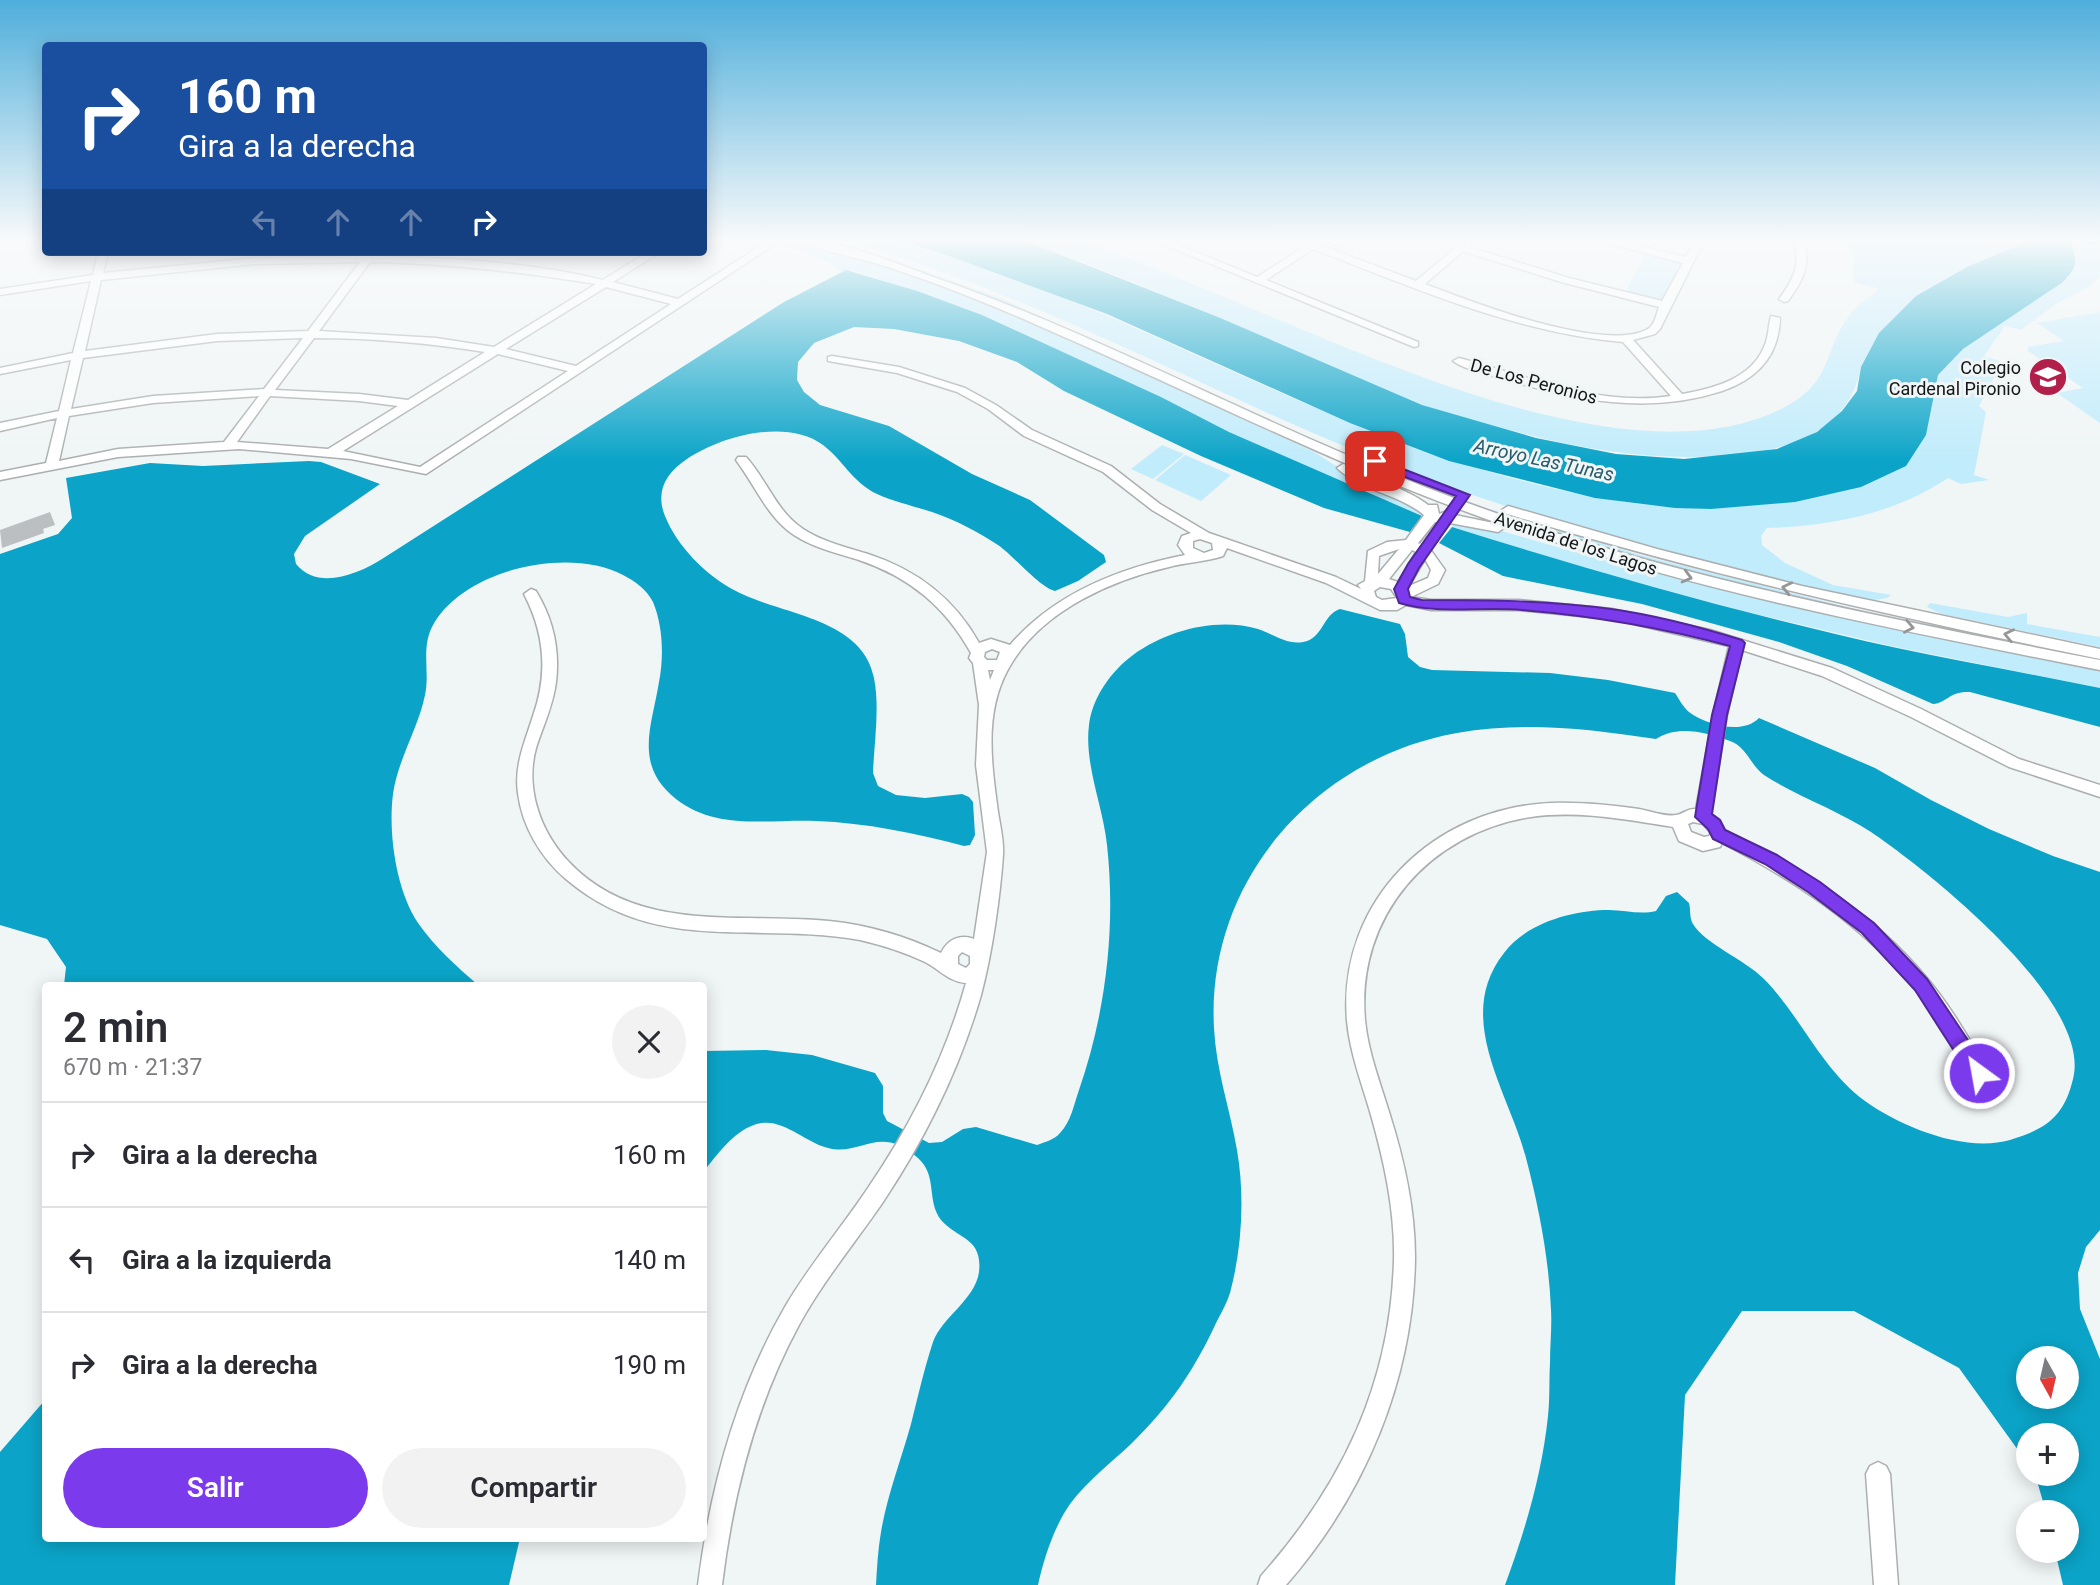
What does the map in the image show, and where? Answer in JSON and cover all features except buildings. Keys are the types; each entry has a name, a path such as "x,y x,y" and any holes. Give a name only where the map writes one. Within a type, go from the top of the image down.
{"street":[{"path":"52,464 89,313"},
{"path":"234,445 331,313"},
{"path":"332,452 556,313"},
{"path":"0,476 118,453 234,445 332,452 422,471 665,313"},
{"name":"Avenida de los Lagos","path":"1018,313 1052,326 1309,445 1648,566 1824,610 2100,665"},
{"name":"Avenida de los Lagos","path":"1042,313 1443,493"},
{"path":"1337,313 1414,344"},
{"path":"1505,313 1593,338 1626,339 1653,331 1662,313"},
{"name":"De Los Peronios","path":"1459,361 1587,396 1635,402 1680,399 1719,389 1751,373 1768,352 1776,329 1775,318"},
{"path":"0,374 79,358 191,345 314,336 493,352 574,373"},
{"path":"1626,339 1680,399"},
{"path":"832,359 899,370 961,390 992,407 1028,433 1107,469 1188,542 1214,556 1262,556"},
{"path":"0,427 65,412 176,397 273,391 342,394 410,404"},
{"path":"1309,445 1368,482 1415,501 1436,519 1487,525 1588,555 1648,566"},
{"path":"743,460 753,472 768,503 789,525 824,545 872,560 916,581 941,599 969,636 993,654"},
{"path":"1436,519 1443,493"},
{"name":"Avenida de los Lagos","path":"1460,499 1710,570 2100,654"},
{"path":"1374,589 1419,545 1436,519 1460,499"},
{"path":"1211,537 1221,550 1214,556"},
{"path":"993,654 1022,639 1056,611 1089,589 1136,570 1174,560 1188,542 1211,537 1331,580 1374,589 1391,583 1403,594 1422,604 1519,605 1612,614 1671,625 1737,643 1826,672 1882,696 2014,763 2100,791"},
{"path":"1403,594 1433,581 1438,570 1436,562 1419,545 1381,548 1371,558 1374,589 1386,606 1397,605 1419,545"},
{"path":"531,594 547,625 551,657 547,694 526,758 527,796 538,832 548,849 580,884 620,906 682,923 841,929 874,936 924,953 952,969 971,973 980,960"},
{"path":"1703,817 1713,749 1737,643"},
{"path":"710,1585 727,1487 738,1444 759,1388 792,1316 888,1176 919,1123 948,1065 972,997 980,960 995,852 983,744 993,654"},
{"path":"986,705 993,654"},
{"path":"1270,1585 1293,1561 1340,1493 1361,1451 1393,1356 1404,1273 1395,1171 1362,1056 1355,1017 1355,989 1359,960 1372,919 1389,891 1414,864 1440,842 1510,815 1534,811 1597,811 1679,822 1691,815 1703,817 1714,825 1719,834 1771,860 1814,887 1868,928 1921,985 1990,1091"},
{"path":"1679,822 1685,836 1697,843 1709,844 1718,839 1719,834"},
{"path":"972,997 952,969 948,956 976,937 985,925"},
{"path":"924,953 971,946 980,960"},
{"path":"1878,1474 1886,1585"}],"shaded area":[{"path":"976,313 1011,313 1028,320 1314,452 1355,478 1413,502 1425,513 1422,516 1229,432 1161,397"},
{"path":"1025,313 1034,313 1346,455 1433,491 1327,450"},
{"path":"1046,313 1100,313 1353,423 1492,473 1564,491 1637,503 1711,509 1926,435 1938,375 1963,349 2017,313 2044,313 2021,330 2005,326 1984,356 2002,362 1979,406 1986,412 1974,475 1989,480 1961,484 1948,478 1906,501 1884,509 1838,521 1767,528 1761,536 1762,545 1785,563 1833,585 1891,595 1874,600 1670,554 1535,516 1469,494 1339,444"},
{"path":"1207,313 1262,313 1411,373 1540,414 1606,427 1670,432 1730,426 1783,408 1800,398 1820,376 1842,326 1851,313 1933,313 1861,367 1846,404 1821,429 1788,445 1769,450 1683,457 1650,456 1553,441 1430,408"},
{"path":"2100,313 2100,423 2057,393 2083,388 2028,351 2028,347 2064,341 2037,323"},
{"path":"1162,445 1184,454 1153,479 1131,469"},
{"path":"1185,455 1231,475 1201,501 1155,480"},
{"path":"1473,504 1640,555 1887,617 1777,595 1639,558"},
{"path":"1455,522 1477,524 1596,558 1853,620 2100,669 2100,688 1896,647 1747,612 1601,573 1452,527"},
{"path":"1930,603 2008,617 2027,613 2027,624 2100,637 2100,647 1942,614 1927,607"}],"water":[{"path":"767,313 976,313 1161,397 1229,432 1422,516 1410,532 1324,508 1201,456 1064,391 1017,362 959,341 894,329 854,327 814,343 798,362 797,380 804,392 820,405 889,426 972,474 1030,500 1104,555 1106,562 1078,581 1055,591 1049,589 990,540 950,519 877,494 854,477 823,445 808,437 791,433 754,433 735,437 687,459 673,470 664,483 662,507 670,527 684,548 722,583 751,598 836,629 853,642 866,657 876,689 873,773 878,786 896,795 925,798 962,794 969,797 973,802 975,835 970,845 964,846 872,826 816,821 761,822 726,819 708,816 676,799 654,773 650,759 650,729 662,652 661,631 653,602 644,590 623,575 601,567 547,563 518,568 491,577 467,590 447,607 432,627 426,652 425,695 393,794 395,861 410,910 431,940 475,982 64,982 66,967 47,939 0,925 0,554 58,534 72,518 66,478 150,463 203,466 321,462 380,484 305,536 294,554 296,564 315,577 327,578 362,570"},
{"name":"Arroyo Las Tunas","path":"1104,313 1208,313 1422,405 1536,438 1616,454 1684,459 1777,449 1817,432 1842,411 1857,391 1861,367 1879,333 1899,313 2017,313 1963,349 1938,375 1926,435 1906,466 1861,487 1795,502 1711,509 1675,508 1595,498 1449,461 1350,423"},
{"path":"1452,527 1618,577 1785,622 1897,648 2100,688 2100,727 1970,692 1957,693 1933,704 1847,666 1779,642 1642,604 1503,576 1439,543"},
{"path":"1340,609 1400,624 1405,634 1408,657 1420,667 1432,670 1550,673 1608,680 1675,693 1689,712 1714,724 1744,726 1759,718 1875,768 1989,829 2100,872 2100,1230 2086,1247 2078,1273 2080,1309 2100,1359 2100,1585 2063,1585 2058,1563 2079,1563 2079,1500 2043,1500 2038,1486 2079,1486 2079,1423 2016,1423 2016,1447 1959,1368 1854,1311 1742,1311 1685,1395 1675,1585 1505,1585 1526,1523 1542,1459 1549,1409 1551,1323 1548,1272 1535,1196 1526,1158 1498,1081 1484,1029 1484,1003 1490,978 1513,943 1537,926 1580,912 1656,911 1666,896 1677,892 1689,903 1692,921 1698,931 1763,978 1836,1074 1865,1101 1897,1120 1954,1140 1992,1143 2010,1140 2034,1131 2052,1120 2064,1103 2073,1079 2072,1048 2058,1014 2033,978 2002,942 1966,907 1897,851 1858,824 1764,775 1736,744 1692,731 1673,732 1656,739 1606,732 1507,727 1457,733 1405,747 1358,769 1316,799 1279,835 1250,877 1229,923 1216,974 1215,1044 1237,1150 1241,1185 1241,1222 1230,1293 1200,1355 1181,1386 1132,1443 1092,1479 1070,1504 1050,1543 1038,1585 876,1585 879,1545 890,1492 933,1342 943,1324 965,1300 976,1282 979,1272 977,1252 973,1245 941,1220 924,1165 904,1148 892,1143 871,1143 840,1150 819,1145 783,1126 764,1123 739,1133 707,1167 707,1051 766,1050 812,1055 875,1073 883,1086 883,1113 887,1121 929,1143 942,1142 963,1129 976,1127 1037,1145 1055,1137 1064,1129 1070,1118 1088,1060 1106,969 1110,907 1107,845 1091,770 1088,740 1091,715 1098,695 1117,669 1133,655 1161,639 1193,628 1226,624 1242,626 1297,643 1310,640 1330,616"},
{"path":"42,1403 42,1542 519,1542 509,1585 0,1585 0,1452"}],"place":[{"name":"Colegio Cardenal Pironio","path":"2048,377"}],"route":[{"path":"1375,461 1464,495 1426,545 1413,567 1401,589 1404,600 1422,604 1567,608 1671,625 1737,643 1713,749 1703,817 1710,820 1719,834 1771,860 1814,887 1868,928 1898,957 1921,985 1979,1073"}]}
